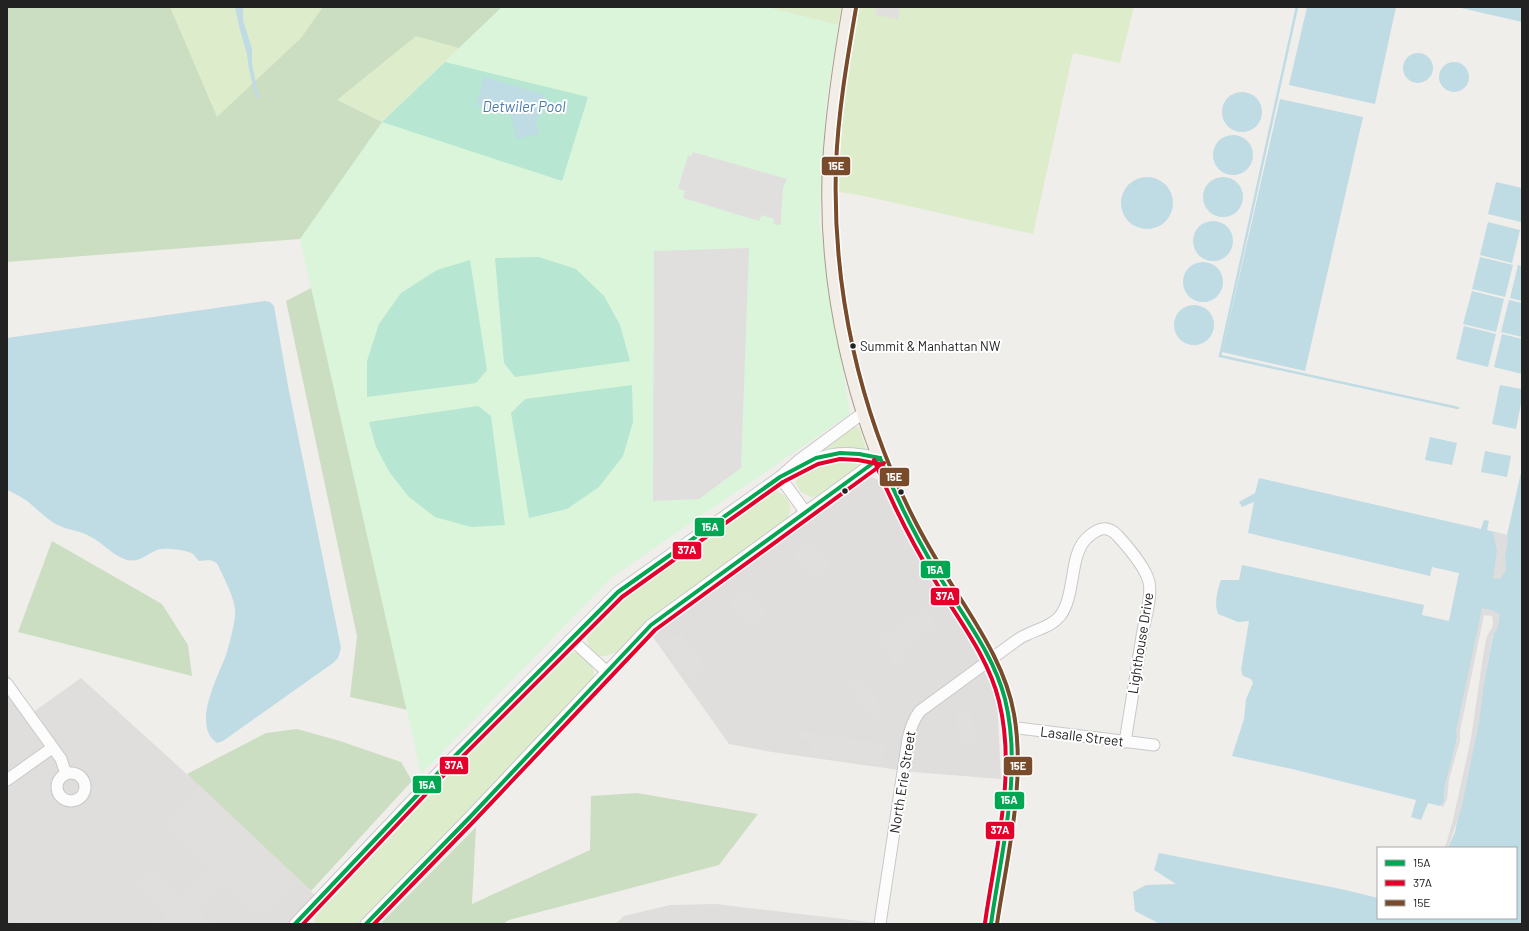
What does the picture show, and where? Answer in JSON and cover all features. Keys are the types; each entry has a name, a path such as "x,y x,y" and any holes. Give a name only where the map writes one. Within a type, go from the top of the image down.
{"main road":[{"path":"850,7 834,120 830,165 830,227 832,256 843,331 864,413 892,488 938,575 990,660 1004,698 1010,727 1013,763 991,924"}],"street":[{"path":"295,924 435,777 618,592 780,477 798,461 864,413"},
{"path":"780,477 816,458 840,453 859,454 880,458"},
{"path":"366,924 472,815 606,671 654,622 880,458"},
{"path":"780,477 806,513"},
{"name":"North Erie Street","path":"880,924 908,739 912,724 920,711 1025,635 1046,626 1060,616 1069,594 1078,556 1085,540 1099,529 1108,528 1114,532"},
{"name":"Lighthouse Drive","path":"1114,532 1130,549 1147,577 1150,589 1125,742"},
{"path":"571,639 606,671"},
{"path":"7,684 63,763 66,774"},
{"name":"Lasalle Street","path":"1010,727 1154,745"},
{"path":"7,780 52,748"}],"shaded area":[{"path":"877,7 900,7 898,19 875,15"},
{"path":"693,152 787,179 783,188 781,225 773,224 774,219 762,215 759,221 683,198 685,191 678,188 688,156 691,156"},
{"path":"749,248 741,468 699,499 653,501 654,251"},
{"path":"867,475 878,480 907,535 974,650 997,699 1001,779 913,772 772,752 729,744 650,633 853,483"},
{"path":"812,539 832,567 813,581 793,553"},
{"path":"747,587 767,614 748,628 728,600"},
{"path":"923,607 937,625 903,650 909,659 897,668 877,640"},
{"path":"681,632 707,668 689,681 663,645"},
{"path":"7,673 32,713 81,678 200,786 323,903 303,924 7,924"},
{"path":"860,676 885,711 873,720 847,685"},
{"path":"970,709 976,743 961,745 956,713"},
{"path":"801,731 885,744 882,765 811,754 813,742 799,739"},
{"path":"200,786 300,881 263,919 226,883 199,911 212,924 157,924 167,914 135,884 152,867 182,895 208,868 163,825"},
{"path":"716,904 886,924 615,924 624,916 670,905"},
{"path":"31,914 41,924 21,924"}],"green space":[{"path":"7,7 170,7 217,117 301,38 323,7 502,7 459,48 416,36 337,100 382,122 459,146 486,206 300,239 7,262"},
{"path":"157,7 502,7 382,122 214,141"},
{"path":"502,7 766,7 838,25 826,105 819,222 850,414 612,577 421,774 300,239 382,122"},
{"path":"766,7 842,7 838,25"},
{"path":"859,7 1134,7 1120,63 1073,53 1033,234 855,194 838,192 843,107"},
{"path":"445,62 588,97 562,181 382,122"},
{"path":"539,257 576,269 604,296 620,325 630,361 515,377 504,363 495,258"},
{"path":"470,260 487,370 476,383 367,397 367,361 379,324 401,293 437,270"},
{"path":"338,274 448,719 350,697 357,636 286,301"},
{"path":"632,385 633,422 623,456 599,487 567,509 529,518 511,413 525,399"},
{"path":"478,406 491,416 505,525 471,527 435,517 409,497 390,473 376,447 369,422"},
{"path":"859,427 866,450 815,454 851,428"},
{"path":"828,458 867,459 867,461 818,496 811,497 801,492 796,484 799,471"},
{"path":"774,491 784,495 789,502 790,512 786,521 644,623 617,652 605,656 598,656 590,649 587,640 588,630 616,602 763,495"},
{"path":"52,541 162,604 188,645 192,676 18,632"},
{"path":"571,652 581,655 592,666 594,675 592,680 467,814 359,924 315,924 315,911 320,904 561,656"},
{"path":"297,729 340,741 401,762 412,781 311,891 187,774 266,733"},
{"path":"637,793 758,814 719,865 509,920 503,924 380,924 476,827 472,904 590,850 591,796"}],"water":[{"path":"235,7 243,7 243,20 252,49 252,64 259,98 256,98"},
{"path":"1307,7 1396,7 1375,104 1289,85"},
{"path":"1457,7 1522,7 1522,22"},
{"path":"1418,53 1429,57 1433,68 1429,79 1418,83 1407,79 1403,68 1407,57"},
{"path":"1454,62 1465,66 1469,77 1465,88 1454,92 1443,88 1439,77 1443,66"},
{"name":"Detwiler Pool","path":"484,77 545,95 536,122 539,134 517,139 511,115 476,105"},
{"path":"1238,92 1246,92 1253,95 1259,101 1262,112 1259,123 1253,129 1246,132 1238,132 1231,129 1225,123 1222,116 1222,108 1225,101 1231,95"},
{"path":"1280,99 1363,117 1305,371 1222,352"},
{"path":"1229,135 1237,135 1244,138 1250,144 1253,155 1250,166 1244,172 1237,175 1229,175 1222,172 1216,166 1213,159 1213,151 1216,144 1222,138"},
{"path":"1147,177 1157,179 1165,185 1171,193 1173,203 1171,213 1165,221 1157,227 1147,229 1137,227 1129,221 1123,213 1121,203 1123,193 1129,185 1137,179"},
{"path":"1219,177 1227,177 1234,180 1240,186 1243,197 1240,208 1234,214 1227,217 1219,217 1212,214 1206,208 1203,201 1203,193 1206,186 1212,180"},
{"path":"1496,182 1522,188 1521,222 1488,214"},
{"path":"1209,221 1217,221 1224,224 1230,230 1233,241 1230,252 1224,258 1217,261 1209,261 1202,258 1196,252 1193,245 1193,237 1196,230 1202,224"},
{"path":"1488,222 1520,230 1512,263 1480,255"},
{"path":"1480,257 1513,265 1505,297 1472,289"},
{"path":"1199,262 1207,262 1214,265 1220,271 1223,282 1220,293 1214,299 1207,302 1199,302 1192,299 1186,293 1183,286 1183,278 1186,271 1192,265"},
{"path":"1518,265 1522,266 1522,301 1510,298"},
{"path":"1472,291 1504,299 1496,332 1463,324"},
{"path":"1509,300 1522,303 1522,337 1501,332"},
{"path":"265,301 270,302 274,306 288,386 341,648 338,658 333,663 223,741 217,743 210,735 206,725 206,713 213,688 229,646 235,616 234,604 230,590 218,565 207,560 199,561 193,554 181,550 170,549 157,550 143,558 131,561 127,560 117,556 87,535 54,523 27,501 7,490 7,338"},
{"path":"1190,305 1198,305 1205,308 1211,314 1214,325 1211,336 1205,342 1198,345 1190,345 1183,342 1177,336 1174,329 1174,321 1177,314 1183,308"},
{"path":"1464,326 1496,334 1488,367 1456,359"},
{"path":"1502,334 1522,339 1522,374 1494,367"},
{"path":"1500,385 1522,389 1522,398 1516,429 1492,424"},
{"path":"1430,437 1457,443 1452,465 1425,460"},
{"path":"1485,451 1511,456 1507,477 1481,472"},
{"path":"1522,468 1522,924 1160,924 1135,911 1133,892 1146,885 1176,884 1154,870 1159,853 1341,889 1377,898 1377,919 1517,919 1517,847 1448,847 1455,832 1497,615 1484,610 1452,761 1445,785 1444,802 1440,806 1428,803 1421,820 1411,817 1416,800 1292,769 1232,756 1244,719 1246,699 1253,683 1251,679 1243,676 1241,670 1249,621 1238,622 1218,614 1216,601 1221,580 1239,580 1242,565 1424,605 1422,615 1449,621 1459,573 1432,567 1430,576 1248,533 1254,502 1242,507 1239,502 1255,493 1259,478 1481,529 1484,520 1489,521 1487,530 1507,535"}],"pier":[{"path":"1493,532 1507,535 1508,542 1505,557 1506,570 1501,578 1495,579 1493,578 1497,551"},
{"path":"1482,608 1492,610 1500,614 1499,621 1497,630 1493,634 1479,722 1462,806 1448,847 1445,847 1453,820 1471,738 1484,650 1487,636 1492,628 1492,616 1484,615 1460,731 1460,740 1449,780 1447,799 1443,807 1440,806 1444,802 1445,785 1457,739 1456,731"}],"waterway":[{"path":"1297,7 1220,356 1458,408"}],"transit line":[{"name":"15E","path":"856,8 841,106 836,165 836,211 839,257 845,303 853,349 865,394 879,438 896,481 927,543 994,655 1011,699 1017,740 1017,793 997,924"},
{"name":"15A","path":"295,924 440,771 618,592 780,477 816,458 840,453 859,454 880,458"},
{"name":"15A","path":"880,458 900,503 922,546 985,650 1000,682 1005,699 1010,726 1012,754 1011,783 1005,840 991,924"},
{"name":"15A","path":"366,924 472,815 651,625 880,458"},
{"name":"37A","path":"303,924 444,775 622,597 783,482 818,464 840,459 858,460 879,464"},
{"name":"37A","path":"874,460 894,506 917,550 980,653 994,684 999,701 1004,729 1006,756 1005,784 999,840 985,923"},
{"name":"37A","path":"374,924 655,630 884,463"}],"place":[{"name":"Summit & Manhattan NW","path":"853,346"}]}
